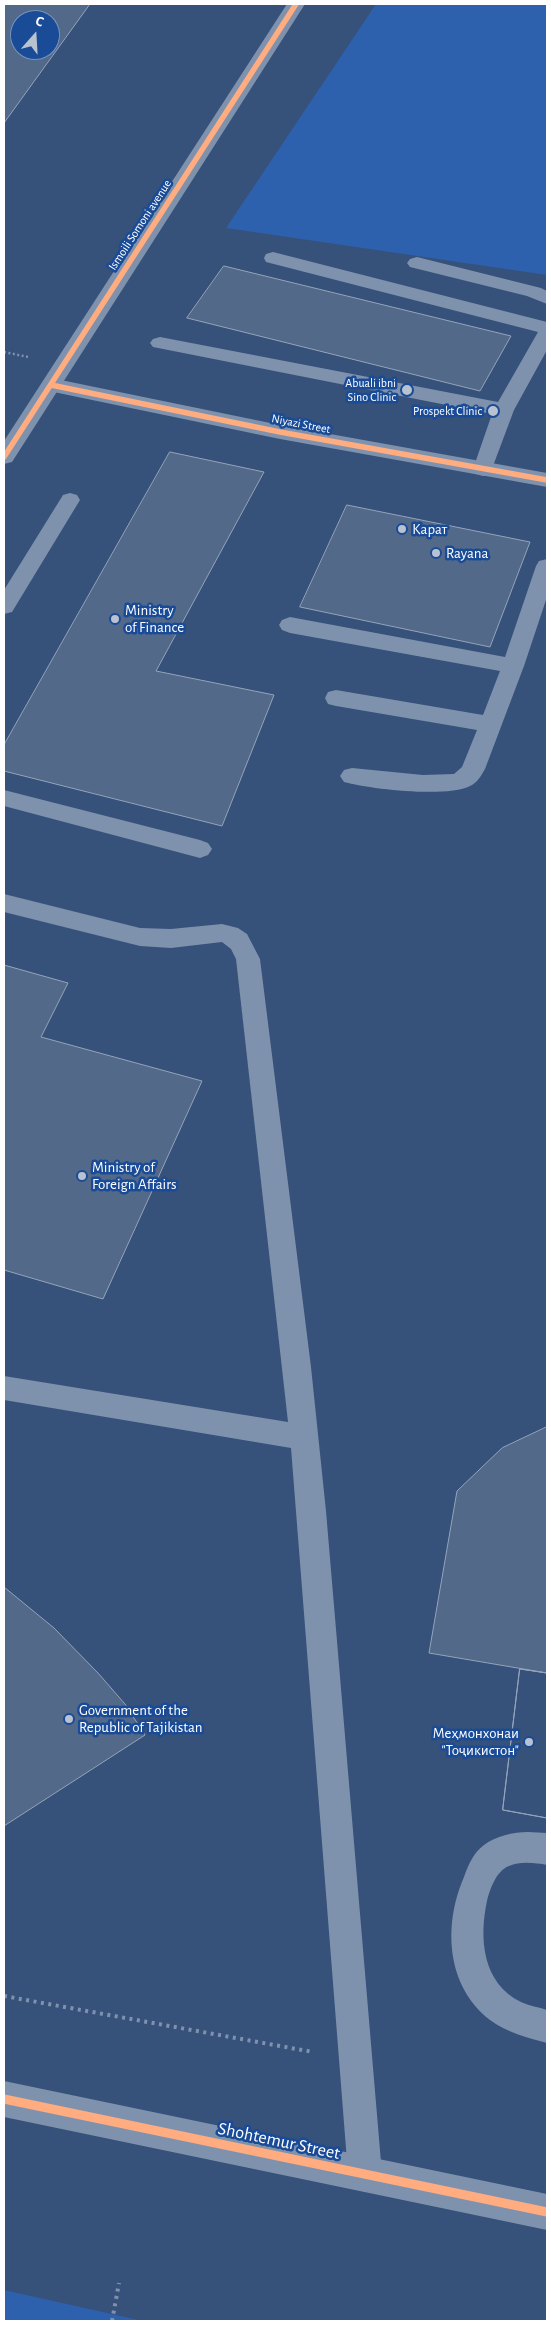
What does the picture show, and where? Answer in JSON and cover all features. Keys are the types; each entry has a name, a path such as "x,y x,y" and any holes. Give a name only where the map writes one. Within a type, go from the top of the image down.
{"street":[{"name":"Ismoili Somoni avenue","path":"4,457 296,4"},
{"name":"Niyazi Street","path":"51,385 289,433 547,480"},
{"name":"Shohtemur Street","path":"4,2100 547,2212"}],"lane":[{"path":"273,258 547,328"},
{"path":"417,263 534,292 547,298"},
{"path":"483,469 504,410 547,333"},
{"path":"160,342 504,410"},
{"path":"4,607 70,500"},
{"path":"352,776 442,783 457,782 467,778 473,769 514,666 547,566"},
{"path":"290,625 514,666"},
{"path":"336,698 490,724"},
{"path":"4,798 200,849"},
{"path":"4,903 140,937 159,939 214,933 227,934 236,938 243,947 248,959 303,1437 364,2174"},
{"path":"4,1388 303,1437"},
{"path":"547,1849 518,1848 495,1856 482,1871 473,1893 467,1949 474,1971 486,1993 502,2009 525,2020 547,2026"}],"path":[{"path":"4,1996 355,2060"},
{"path":"112,2321 120,2283"}],"shaded area":[{"path":"376,4 547,4 547,275 226,228"},
{"path":"4,2290 143,2321 4,2321"}],"building":[{"path":"4,4 90,4 60,46 60,10 10,10 10,60 50,60 4,123"},
{"path":"224,266 511,336 480,391 187,318"},
{"path":"170,452 264,472 156,671 274,695 222,826 4,771 4,745"},
{"path":"347,505 530,542 490,647 300,607"},
{"name":"Ministry of Foreign Affairs","path":"4,965 68,983 41,1037 202,1081 103,1299 4,1270"},
{"path":"547,1427 547,1673 429,1653 457,1491 502,1448"},
{"name":"Government of the Republic of Tajikistan","path":"4,1587 54,1628 98,1673 125,1704 145,1735 4,1826"},
{"name":"Меҳмонхонаи \"Тоҷикистон\"","path":"520,1669 547,1673 547,1818 503,1810"},
{"name":"Меҳмонхонаи \"Тоҷикистон\"","path":"520,1669 547,1673 547,1818 503,1810"}],"cycle path":[{"path":"4,457 296,4"},
{"path":"51,385 280,432 547,480"},
{"path":"4,2099 547,2212"}],"place":[{"name":"Abuali ibni Sino Clinic","path":"407,390"},
{"name":"Prospekt Clinic","path":"493,411"},
{"name":"Карат","path":"402,529"},
{"name":"Rayana","path":"436,553"},
{"name":"Ministry of Finance","path":"115,619"},
{"name":"Ministry of Foreign Affairs","path":"82,1176"},
{"name":"Government of the Republic of Tajikistan","path":"69,1719"},
{"name":"Меҳмонхонаи \"Тоҷикистон\"","path":"529,1742"}]}
